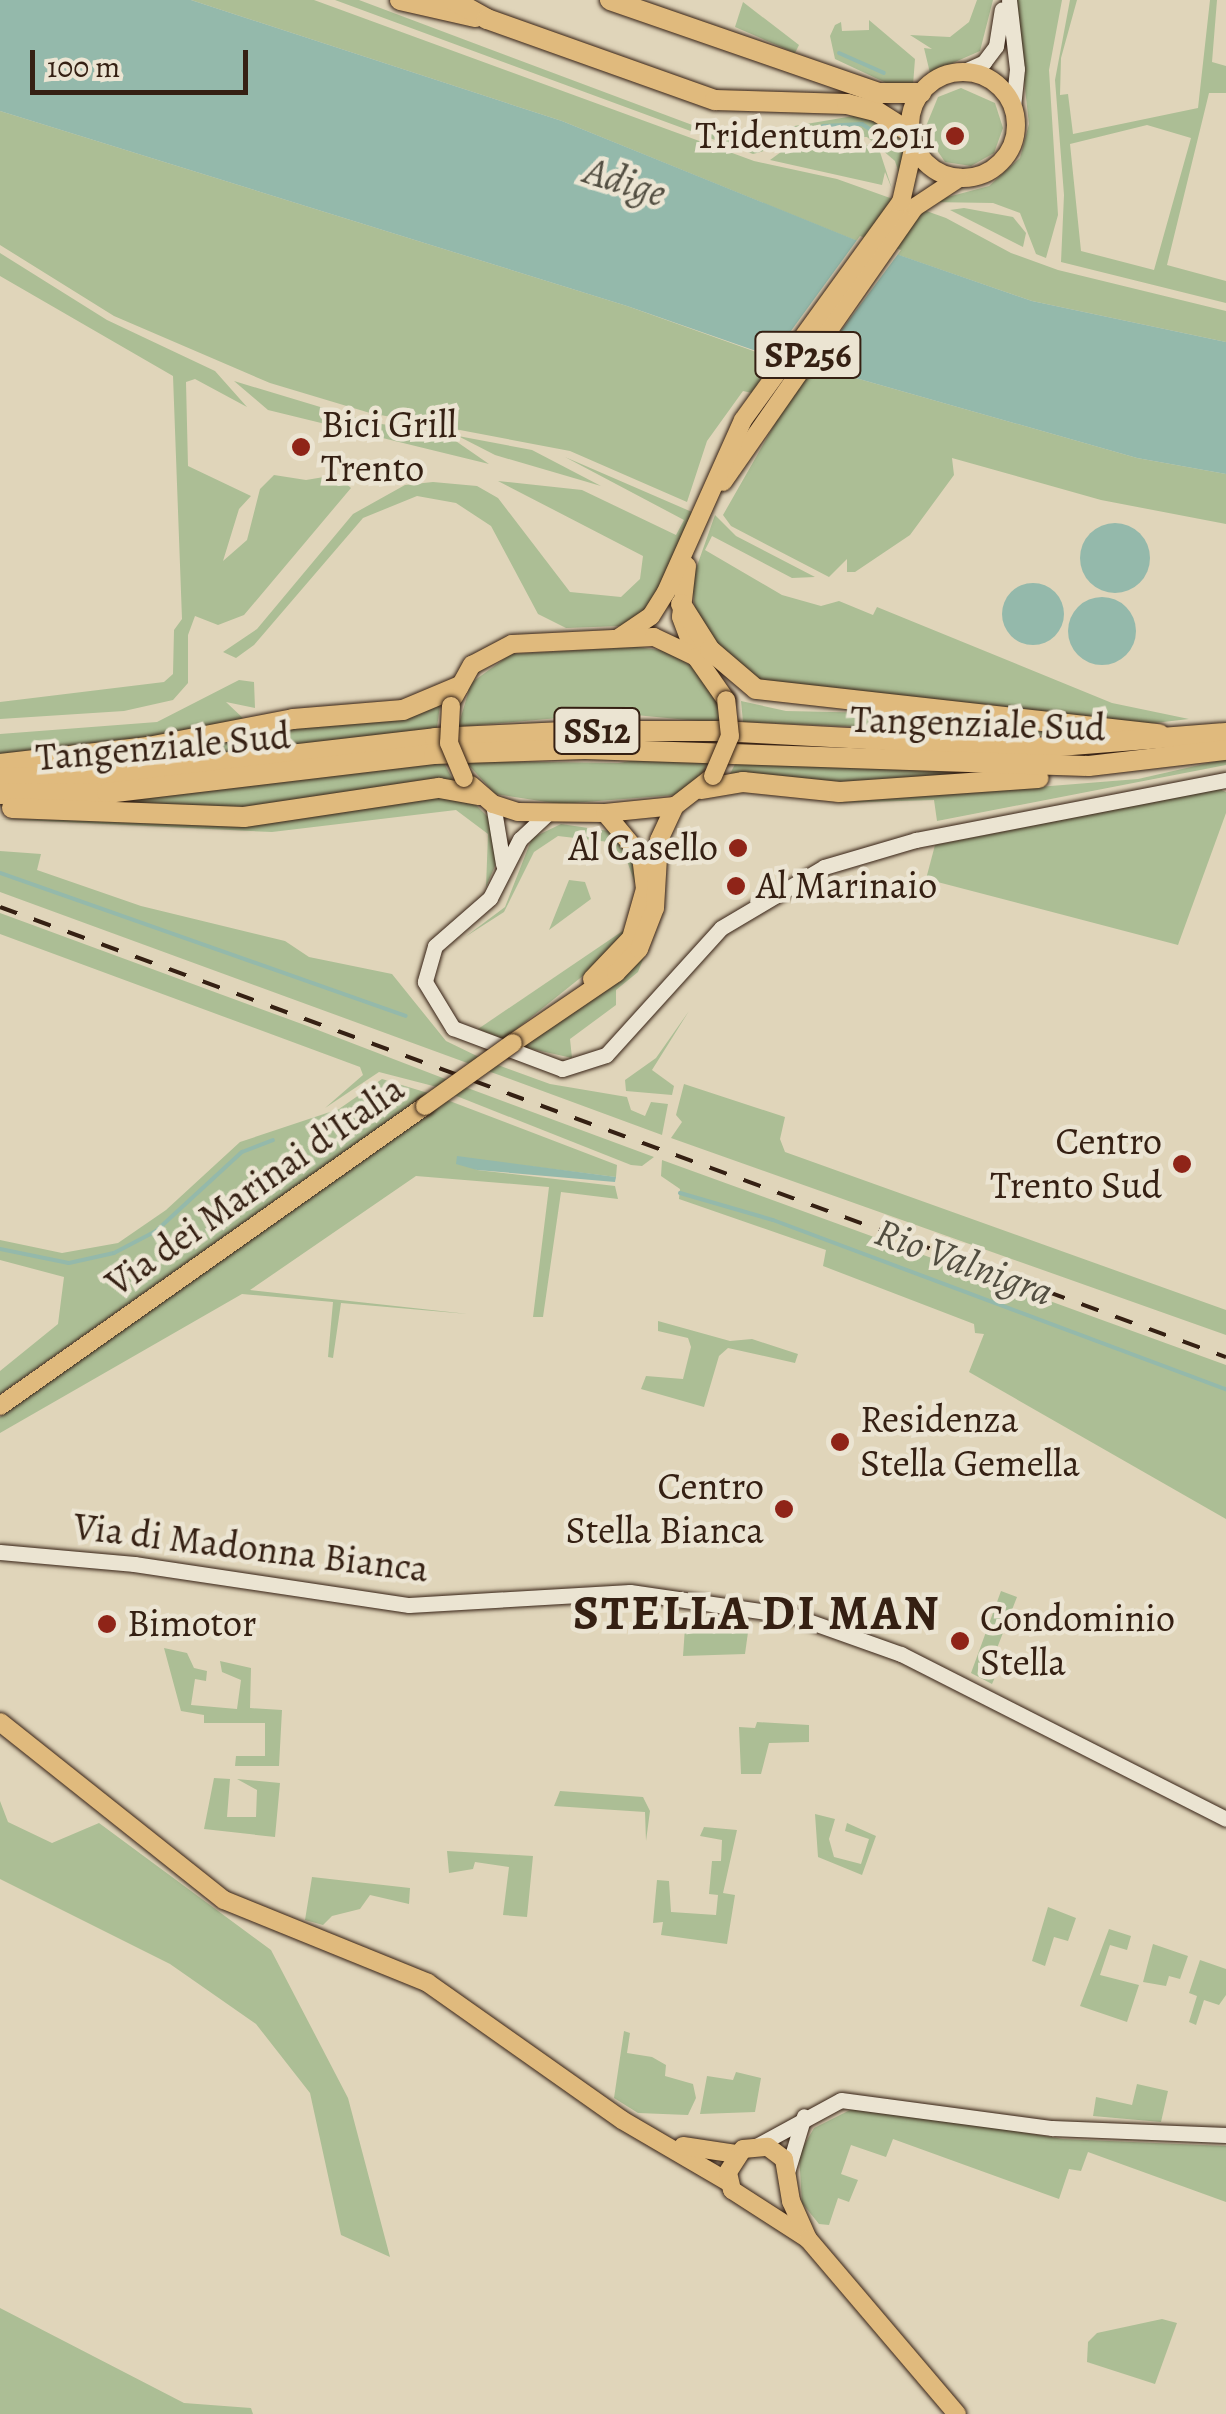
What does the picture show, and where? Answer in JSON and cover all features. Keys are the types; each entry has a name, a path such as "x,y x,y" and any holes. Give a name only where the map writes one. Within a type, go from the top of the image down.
{"highway":[{"path":"400,0 487,19 714,100 847,104 876,111 912,139"},
{"path":"453,0 487,19"},
{"path":"610,0 879,93 921,93"},
{"path":"681,604 710,650 746,684 1040,725 1196,738"},
{"path":"703,664 762,701 897,703"},
{"path":"0,764 148,747 293,720 403,710 454,697"},
{"name":"Tangenziale Sud","path":"0,778 108,776 435,738 585,731 1034,748 1226,733"},
{"name":"Tangenziale Sud","path":"0,794 108,794 434,754 566,749 1146,763 1226,750"},
{"path":"708,782 839,792 1113,773 1146,763"},
{"path":"0,807 244,817 439,788 486,799"}],"main road":[{"path":"921,93 939,78 984,62 996,46 1002,0"},
{"name":"SP256","path":"620,638 651,616 705,507 908,204 959,178 987,172 1006,156 1015,134 1017,69 1009,0"},
{"path":"962,72 992,80 1013,108"},
{"name":"SP256","path":"908,204 912,139 921,93"},
{"path":"912,139 934,169 959,178"},
{"name":"SP256","path":"681,604 705,507"},
{"path":"486,799 548,813 605,813 675,806 708,782 730,736 726,700 703,664 681,604"},
{"path":"501,878 503,842 486,799 464,778 449,743 454,697 472,665 512,644 620,638 667,640 703,664"},
{"path":"548,813 520,839 490,898 435,946 426,970 432,1000 453,1028 484,1045 545,1066 576,1068 618,1044 722,928 824,867 916,840 1226,780"},
{"name":"Via dei Marinai d'Italia","path":"0,1406 616,973 639,950 655,908 658,840 675,806"},
{"name":"Via dei Marinai d'Italia","path":"548,1019 621,952 643,906 641,856 605,813"},
{"name":"Via di Madonna Bianca","path":"0,1552 134,1564 409,1605 630,1592 794,1616 901,1654 1226,1818"},
{"path":"0,1722 224,1900 428,1983 622,2120 670,2144 728,2182 738,2198 808,2239 958,2414"},
{"path":"670,2144 736,2154 832,2102 859,2100 1052,2128 1226,2134"},
{"path":"754,2206 778,2199 788,2177 804,2115"},
{"path":"758,2145 777,2152 808,2239"},
{"path":"728,2182 736,2154"}],"shaded area":[{"path":"191,0 314,0 754,161 837,179 946,218 1011,253 1058,270 1226,311 1226,342 1032,301 852,239 562,121"},
{"path":"335,0 359,0 703,129 753,133 865,114 897,135 905,154 900,177 895,161 867,137 818,136 753,154"},
{"path":"977,0 993,0 980,51 930,73 924,48 932,49 910,35 950,37 969,22"},
{"path":"1015,0 1062,0 1049,70 1058,215 1046,258 1036,254 1020,213 993,203 929,202 989,186 1020,158 1029,124"},
{"path":"1070,0 1077,0 1061,58 1060,95 1068,94 1073,134 1198,108 1210,0 1217,0 1212,62 1226,66 1226,93 1209,93 1167,265 1226,281 1226,303 1061,262 1064,195 1055,80","holes":["1147,125 1191,138 1154,270 1081,251 1070,144"]},
{"path":"743,2 799,45 795,53 735,27"},
{"path":"869,20 915,59 913,85 897,88 835,59 830,36 835,25 841,22 842,31 869,30"},
{"path":"961,88 995,103 1003,128 994,153 971,166 945,162 924,131 938,97"},
{"path":"0,111 627,306 765,355 809,379 838,373 1137,458 1226,474 1226,524 1101,500 952,458 954,475 910,535 855,572 847,572 847,559 829,577 731,526 723,515 788,401 743,391 707,441 687,502 570,451 370,413 270,383 114,316 0,245"},
{"path":"836,141 861,142 880,152 892,189 885,172 882,185 770,160 781,152"},
{"path":"964,208 1013,217 1026,233 1023,247 950,210"},
{"path":"0,253 107,320 215,371 247,407 195,379 186,382 188,466 251,496 239,509 223,561 247,540 260,489 274,475 306,480 336,475 351,488 244,615 218,625 195,616 188,635 188,683 173,700 124,711 0,719 0,702 164,682 173,674 174,630 182,619 173,376 0,276"},
{"path":"234,381 370,422 447,435 489,464 268,410"},
{"path":"458,436 532,450 601,486 495,455"},
{"path":"565,457 692,512 649,609 621,626 566,628 538,614 491,526 456,503 417,496 363,518 254,645 236,658 223,652 257,629 353,514 405,485 433,482 477,486 498,498 570,592 621,597 640,579 643,556 498,481 582,490 676,535 684,520"},
{"path":"715,515 736,536 815,577 792,578 712,536 705,550 782,595 821,606 839,601 873,615 877,607 1112,703 1189,719 1146,724 762,684 732,665 695,612 692,580"},
{"path":"637,647 667,651 696,669 717,701 720,723 614,713 458,727 471,683 511,654"},
{"path":"239,680 254,682 255,708 226,702 246,721 93,749 0,758 0,734 157,722"},
{"path":"741,701 786,711 924,714 1070,736 743,722"},
{"path":"440,705 437,728 203,758 78,765 292,727 412,715"},
{"path":"658,756 713,757 697,780 675,795 560,804 495,794 465,761 619,763"},
{"path":"1226,759 1226,765 937,821 934,800 834,803 1138,779"},
{"path":"737,760 989,774 842,786 729,776"},
{"path":"444,763 454,782 254,810 100,801"},
{"path":"1219,789 1226,792 1226,813 1178,945 926,879 935,845"},
{"path":"437,796 476,805 488,817 498,859 486,887 488,834 456,810 272,832 0,819 264,823"},
{"path":"561,824 609,831 634,859 636,886 627,861 609,842 558,836 534,852 504,912 465,937 505,907 532,838"},
{"path":"0,851 41,854 37,870 141,906 285,941 309,957 392,974 446,1041 479,1057 470,1064 0,892"},
{"path":"569,880 585,882 591,899 549,930"},
{"path":"0,913 448,1080 437,1087 379,1072 325,1108 363,1075 360,1067 0,934"},
{"path":"630,926 604,959 504,1039 478,1029"},
{"path":"653,934 638,972 616,990 616,1005 570,1039 572,1058 523,1047"},
{"path":"689,1011 652,1070 674,1086 672,1095 626,1091 625,1080 656,1058"},
{"path":"498,1065 550,1084 627,1097 631,1110 645,1116 651,1102 668,1104 662,1135 488,1071"},
{"path":"382,1079 428,1093 0,1394 0,1371 58,1324 64,1277 0,1260 0,1240 62,1253 118,1243 166,1210 240,1142 339,1109"},
{"path":"684,1084 785,1117 780,1139 785,1152 1226,1310 1226,1335 671,1138 682,1122 676,1115"},
{"path":"465,1087 654,1157 642,1166 631,1165 454,1095"},
{"path":"447,1100 617,1165 616,1177 457,1157 477,1170 615,1186 618,1199 561,1192 543,1317 533,1317 549,1187 416,1176 250,1290 468,1314 341,1303 333,1358 328,1357 333,1302 242,1294 0,1433 0,1417"},
{"path":"662,1160 1226,1365 1226,1519 969,1372 984,1334 975,1333 974,1324 823,1266 826,1250 679,1199 680,1189 661,1176"},
{"path":"658,1321 730,1341 752,1339 798,1354 795,1363 728,1348 719,1356 704,1407 641,1389 646,1376 683,1379 691,1347 688,1338 658,1331"},
{"path":"1001,1591 1017,1597 992,1661 1000,1666 992,1684 971,1673"},
{"path":"686,1613 749,1625 745,1654 683,1656"},
{"path":"164,1648 187,1653 194,1668 207,1671 206,1681 195,1679 191,1705 237,1709 241,1680 222,1672 220,1661 251,1668 250,1708 282,1710 279,1766 235,1766 236,1756 265,1756 265,1723 204,1723 204,1715 181,1711"},
{"path":"757,1722 809,1725 809,1742 769,1743 761,1774 741,1774 739,1727 755,1728"},
{"path":"214,1778 230,1779 227,1817 256,1817 257,1790 237,1779 280,1783 275,1837 204,1829"},
{"path":"560,1791 643,1797 650,1811 646,1841 645,1812 554,1806"},
{"path":"0,1801 8,1822 52,1843 99,1823 271,1950 348,2098 390,2257 341,2235 310,2093 256,2024 170,1964 0,1879"},
{"path":"815,1814 835,1819 829,1839 834,1857 861,1864 869,1839 845,1831 847,1823 876,1836 862,1875 818,1857"},
{"path":"704,1827 737,1830 723,1893 735,1895 727,1944 661,1935 663,1922 653,1923 657,1880 669,1881 671,1912 716,1915 718,1895 709,1894 712,1861 721,1861 722,1840 700,1836"},
{"path":"447,1851 533,1856 527,1917 503,1915 509,1867 475,1862 473,1869 449,1873"},
{"path":"312,1877 410,1888 409,1904 370,1895 360,1909 332,1916 323,1925 305,1920"},
{"path":"1048,1907 1076,1918 1068,1941 1054,1937 1045,1966 1032,1961"},
{"path":"1109,1929 1131,1936 1127,1950 1110,1945 1100,1975 1139,1985 1127,2022 1080,2006"},
{"path":"1153,1944 1188,1956 1180,1979 1169,1976 1166,1986 1143,1982"},
{"path":"1200,1960 1226,1969 1226,1995 1219,2005 1204,2000 1196,2025 1189,2022 1197,1996 1189,1993"},
{"path":"624,2031 630,2033 627,2053 652,2057 666,2065 665,2076 693,2084 696,2098 688,2115 638,2113 614,2098"},
{"path":"736,2072 761,2078 755,2112 700,2114 707,2076 733,2080"},
{"path":"1137,2084 1168,2091 1161,2122 1093,2116 1096,2097 1132,2105"},
{"path":"860,2105 1063,2139 1226,2146 1226,2202 1088,2152 1081,2171 1069,2169 1059,2199 893,2139 886,2157 851,2145 841,2174 858,2180 849,2202 838,2198 829,2225 819,2224 802,2203 799,2154 814,2128"},
{"path":"0,2308 184,2403 251,2408 253,2414 0,2414"},
{"path":"1162,2319 1177,2323 1155,2384 1087,2362 1088,2342 1097,2333"}],"water":[{"name":"Adige","path":"0,0 191,0 562,121 853,239 1032,301 1226,342 1226,474 1137,458 838,373 808,379 765,354 627,306 0,111"},
{"path":"1115,523 1139,534 1150,558 1139,582 1115,593 1091,582 1080,558 1091,534"},
{"path":"1033,583 1055,592 1064,614 1055,636 1033,645 1011,636 1002,614 1011,592"},
{"path":"1102,597 1126,607 1136,631 1126,655 1102,665 1078,655 1068,631 1078,607"},
{"path":"457,1156 616,1177 615,1182 477,1170 456,1164"}],"pier":[{"path":"860,236 901,250 803,382 767,364"}],"waterway":[{"path":"839,53 884,73"},
{"path":"823,126 862,124 891,143"},
{"path":"778,137 803,131"},
{"path":"0,873 406,1016"},
{"name":"Rio Valnigra","path":"0,1249 69,1263 114,1253 156,1231 242,1152 273,1140"},
{"name":"Rio Valnigra","path":"680,1193 773,1220 1226,1389"}],"railway":[{"path":"0,907 1226,1357"}],"place":[{"name":"Tridentum 2011","path":"955,136"},
{"name":"Bici Grill Trento","path":"301,447"},
{"name":"Al Casello","path":"738,848"},
{"name":"Al Marinaio","path":"736,886"},
{"name":"Centro Trento Sud","path":"1182,1164"},
{"name":"Residenza Stella Gemella","path":"840,1442"},
{"name":"Centro Stella Bianca","path":"784,1509"},
{"name":"Bimotor","path":"107,1624"},
{"name":"Condominio Stella","path":"960,1641"}],"district":[{"name":"STELLA DI MAN","path":"757,1614"}]}
